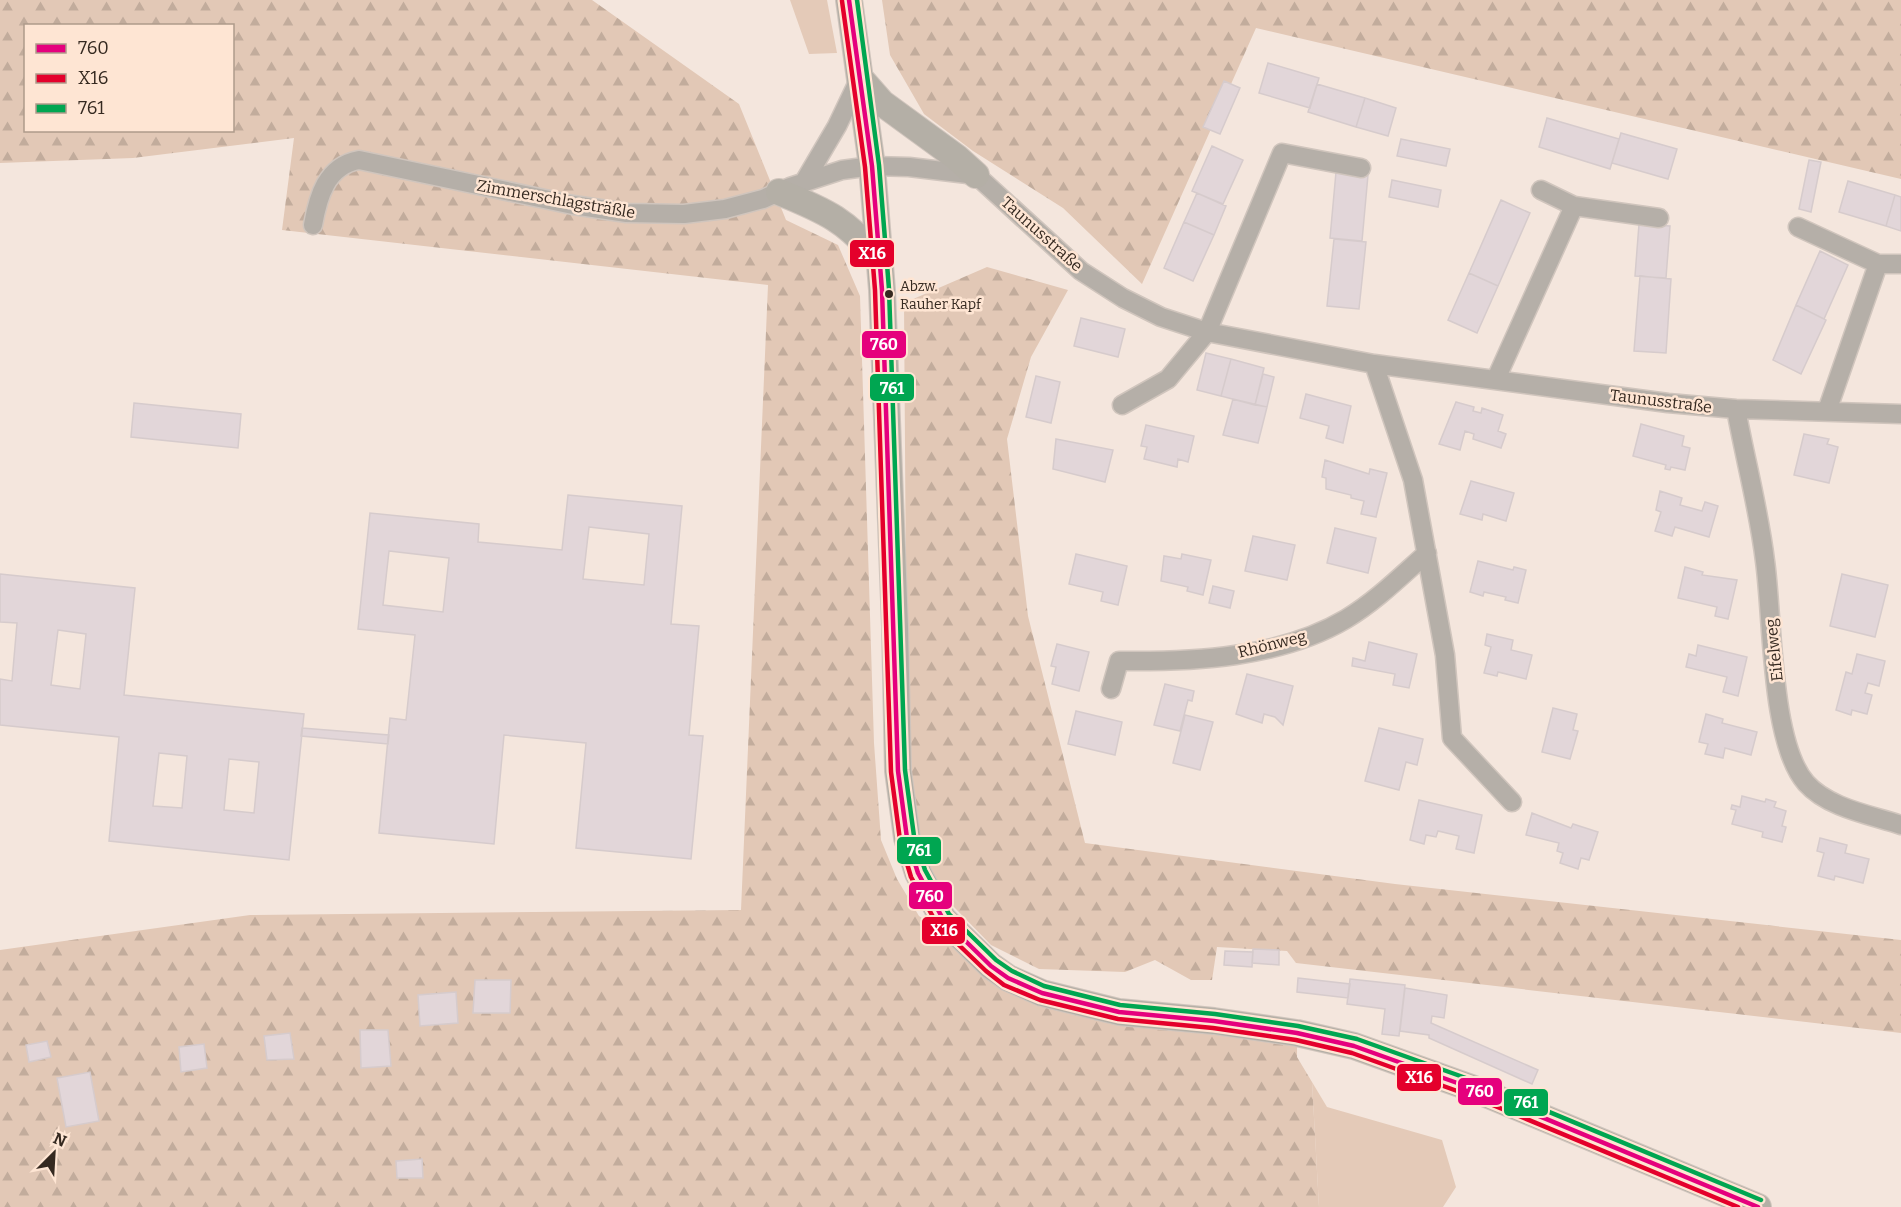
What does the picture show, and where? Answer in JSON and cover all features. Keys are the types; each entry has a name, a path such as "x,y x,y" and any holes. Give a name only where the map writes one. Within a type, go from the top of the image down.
{"main road":[{"path":"849,0 872,166 880,261 895,627 898,771 907,838 936,917 991,966 1008,978 1042,993 1119,1012 1214,1021 1297,1033 1354,1046 1474,1089 1758,1207"},
{"path":"860,78 882,103 956,157 976,175"},
{"path":"779,192 846,224 860,236 880,261"}],"street":[{"path":"804,182 837,126 860,78"},
{"path":"1122,405 1168,379 1207,332 1282,153 1361,168"},
{"name":"Zimmerschlagsträßle","path":"313,225 320,192 327,179 351,162 367,161 479,186 627,213 684,214 725,209 763,200 804,182 842,170 872,166"},
{"path":"872,166 909,167 976,175"},
{"name":"Taunusstraße","path":"976,175 1081,271 1123,298 1161,317 1207,332 1374,364 1668,403 1736,409 1901,414"},
{"path":"1541,190 1574,206 1659,218"},
{"path":"1496,379 1574,206"},
{"path":"1798,226 1878,264 1901,264"},
{"path":"1827,411 1878,264"},
{"path":"1374,364 1413,480 1445,656 1452,738 1512,802"},
{"name":"Eifelweg","path":"1736,409 1765,560 1781,723 1789,753 1806,783 1825,798 1901,825"},
{"name":"Rhönweg","path":"1111,688 1119,661 1184,662 1249,652 1309,636 1345,619 1378,596 1427,553"}],"shaded area":[{"path":"790,0 827,0 837,53 809,54"},
{"path":"1312,1082 1327,1107 1442,1140 1456,1187 1443,1207 1319,1207"}],"green space":[{"path":"0,0 592,0 739,104 786,220 838,245 860,296 874,743 881,840 897,879 919,916 976,953 1119,1012 1297,1033 1297,1057 1312,1082 1319,1207 0,1207 0,950 250,915 741,910 768,285 282,230 294,138 133,158 0,163"},
{"path":"882,0 1901,0 1901,179 1256,28 1142,284 1063,208 973,151 924,114 890,55"},
{"path":"987,267 1068,290 1031,357 1007,439 1028,616 1085,843 1395,884 1901,940 1901,1033 1296,963 1287,951 1217,947 1212,980 1191,980 1155,960 1125,972 1039,969 991,945 953,906 930,869 915,830 907,733 904,303"}],"building":[{"path":"1268,63 1319,78 1310,108 1259,93"},
{"path":"1224,81 1240,88 1220,134 1203,127"},
{"path":"1317,84 1365,98 1356,127 1308,112"},
{"path":"1365,98 1396,108 1388,136 1356,127"},
{"path":"1547,118 1619,139 1610,169 1539,147"},
{"path":"1621,133 1677,149 1668,179 1612,163"},
{"path":"1401,139 1450,149 1446,166 1397,156"},
{"path":"1212,146 1243,160 1223,204 1192,191"},
{"path":"1809,160 1821,162 1811,212 1799,209"},
{"path":"1336,172 1368,175 1362,241 1330,238"},
{"path":"1392,180 1441,190 1438,207 1389,197"},
{"path":"1848,181 1895,195 1886,226 1839,212"},
{"path":"1197,193 1226,206 1214,235 1184,222"},
{"path":"1895,195 1901,197 1901,231 1886,226"},
{"path":"1501,200 1530,213 1498,286 1469,273"},
{"path":"1184,222 1214,235 1193,281 1164,268"},
{"path":"1639,224 1670,226 1666,278 1635,276"},
{"path":"1334,239 1366,242 1359,309 1327,306"},
{"path":"1820,251 1848,265 1824,319 1796,305"},
{"path":"1469,273 1498,286 1477,333 1448,320"},
{"path":"1640,276 1671,279 1666,353 1634,351"},
{"path":"1796,305 1826,320 1801,374 1773,360"},
{"path":"1081,318 1125,329 1118,357 1074,346"},
{"path":"1206,353 1231,359 1221,396 1197,390"},
{"path":"1231,359 1264,368 1255,405 1221,396"},
{"path":"1263,374 1274,377 1267,407 1255,405"},
{"path":"1036,376 1060,382 1051,423 1026,417"},
{"path":"1306,394 1351,406 1343,443 1326,438 1329,426 1300,418"},
{"path":"1233,399 1267,407 1258,443 1223,435"},
{"path":"1456,402 1474,407 1473,411 1481,413 1482,408 1503,415 1498,431 1506,434 1501,448 1473,439 1474,434 1465,431 1460,450 1439,444"},
{"path":"134,403 241,414 238,448 131,437"},
{"path":"1641,424 1684,436 1682,446 1690,448 1685,470 1671,467 1670,470 1665,469 1666,465 1633,456"},
{"path":"1146,425 1194,436 1188,462 1178,459 1177,467 1144,459 1147,447 1141,446"},
{"path":"1804,434 1829,439 1827,444 1838,447 1829,483 1794,475"},
{"path":"1056,439 1113,450 1105,482 1053,469"},
{"path":"1325,460 1369,474 1370,469 1387,473 1376,517 1361,514 1364,501 1351,498 1351,495 1326,489 1326,478 1322,477"},
{"path":"1471,481 1514,493 1506,521 1483,514 1482,520 1460,514"},
{"path":"1660,491 1682,498 1680,505 1702,511 1705,502 1718,506 1709,537 1675,527 1672,536 1655,531 1661,512 1656,510"},
{"path":"568,495 682,506 671,624 699,626 689,735 703,736 691,859 576,848 586,743 504,735 494,844 379,833 390,718 406,720 415,635 358,629 370,513 479,524 478,542 562,550","holes":["589,527 649,534 644,585 583,579","389,551 449,558 443,612 383,605"]},
{"path":"1335,528 1376,538 1368,573 1327,563"},
{"path":"1253,536 1295,545 1287,580 1245,571"},
{"path":"1076,554 1127,566 1118,605 1101,601 1103,592 1069,584"},
{"path":"1182,554 1211,560 1203,595 1187,591 1188,587 1161,581 1164,556 1181,559"},
{"path":"1478,561 1513,570 1514,567 1526,570 1518,603 1505,600 1506,597 1484,592 1483,596 1470,592"},
{"path":"1685,567 1703,572 1702,575 1737,580 1728,619 1715,616 1717,607 1678,598"},
{"path":"0,574 135,588 124,695 304,714 289,860 109,841 119,737 0,725 0,679 12,681 17,623 0,622","holes":["58,630 86,634 80,689 51,685","159,753 187,756 182,808 153,806","229,759 259,762 254,813 224,810"]},
{"path":"1842,574 1888,585 1875,637 1830,626"},
{"path":"1213,586 1234,591 1230,608 1209,603"},
{"path":"1487,634 1513,640 1511,650 1532,655 1526,679 1498,672 1497,676 1484,673 1491,647 1485,645"},
{"path":"1369,642 1417,654 1409,688 1393,685 1395,674 1352,666 1353,658 1365,661"},
{"path":"1057,644 1089,652 1079,691 1052,684 1056,667 1051,666"},
{"path":"1698,645 1747,657 1738,696 1723,692 1727,677 1686,667 1689,654 1696,656"},
{"path":"1857,654 1885,661 1879,686 1868,683 1865,693 1872,695 1867,714 1852,710 1851,715 1836,710 1846,672 1852,674"},
{"path":"1247,674 1293,686 1283,725 1275,717 1264,714 1262,723 1236,714"},
{"path":"1165,684 1194,691 1192,701 1188,700 1180,731 1154,725"},
{"path":"1553,708 1577,714 1573,730 1578,731 1570,759 1542,752"},
{"path":"1076,711 1122,722 1115,755 1068,744"},
{"path":"1706,714 1723,719 1722,723 1757,732 1751,755 1725,748 1723,758 1705,754 1708,744 1699,742"},
{"path":"1185,715 1213,722 1200,770 1173,763"},
{"path":"302,728 389,735 388,744 301,736"},
{"path":"1379,728 1423,739 1417,765 1406,762 1399,790 1365,781"},
{"path":"1742,796 1765,802 1766,799 1776,802 1774,807 1786,811 1782,826 1786,827 1782,842 1762,837 1763,832 1732,824 1736,810 1731,809 1732,805 1740,807"},
{"path":"1419,800 1482,815 1474,853 1456,849 1459,836 1438,831 1436,837 1426,835 1424,844 1410,840"},
{"path":"1532,813 1571,828 1573,824 1598,832 1589,860 1581,858 1578,869 1560,863 1563,853 1557,851 1559,843 1526,835"},
{"path":"1820,838 1847,845 1845,853 1869,859 1863,883 1835,876 1834,880 1818,876 1824,853 1817,851"},
{"path":"1253,949 1279,950 1279,965 1252,963"},
{"path":"1225,951 1253,952 1252,967 1224,965"},
{"path":"1298,978 1350,984 1348,998 1297,992"},
{"path":"1350,979 1405,985 1399,1036 1382,1034 1385,1009 1347,1004"},
{"path":"475,980 511,980 510,1013 473,1013"},
{"path":"1405,988 1447,995 1444,1018 1432,1016 1431,1023 1538,1070 1532,1084 1429,1038 1429,1035 1400,1031"},
{"path":"456,992 458,1023 420,1026 418,995"},
{"path":"360,1030 388,1030 391,1066 361,1068"},
{"path":"290,1033 294,1059 267,1060 264,1036"},
{"path":"47,1041 51,1057 29,1062 26,1045"},
{"path":"204,1044 207,1068 181,1072 179,1047"},
{"path":"90,1072 99,1121 66,1127 57,1078"},
{"path":"422,1159 423,1178 397,1178 396,1161"}],"transit line":[{"name":"760","path":"849,0 872,166 882,290 898,771 907,838 918,873 943,919 991,966 1008,978 1042,993 1119,1012 1214,1021 1297,1033 1354,1046 1474,1089 1758,1207"},
{"name":"761","path":"857,0 879,165 889,289 905,770 914,836 925,870 949,914 996,960 1012,971 1044,986 1120,1005 1215,1014 1298,1026 1357,1039 1477,1082 1761,1200"},
{"name":"X16","path":"842,1 865,167 875,290 891,772 900,840 911,877 937,924 1004,985 1040,1000 1118,1019 1213,1028 1296,1040 1352,1053 1471,1096 1738,1207"}],"place":[{"name":"Abzw. Rauher Kapf","path":"889,294"}]}
